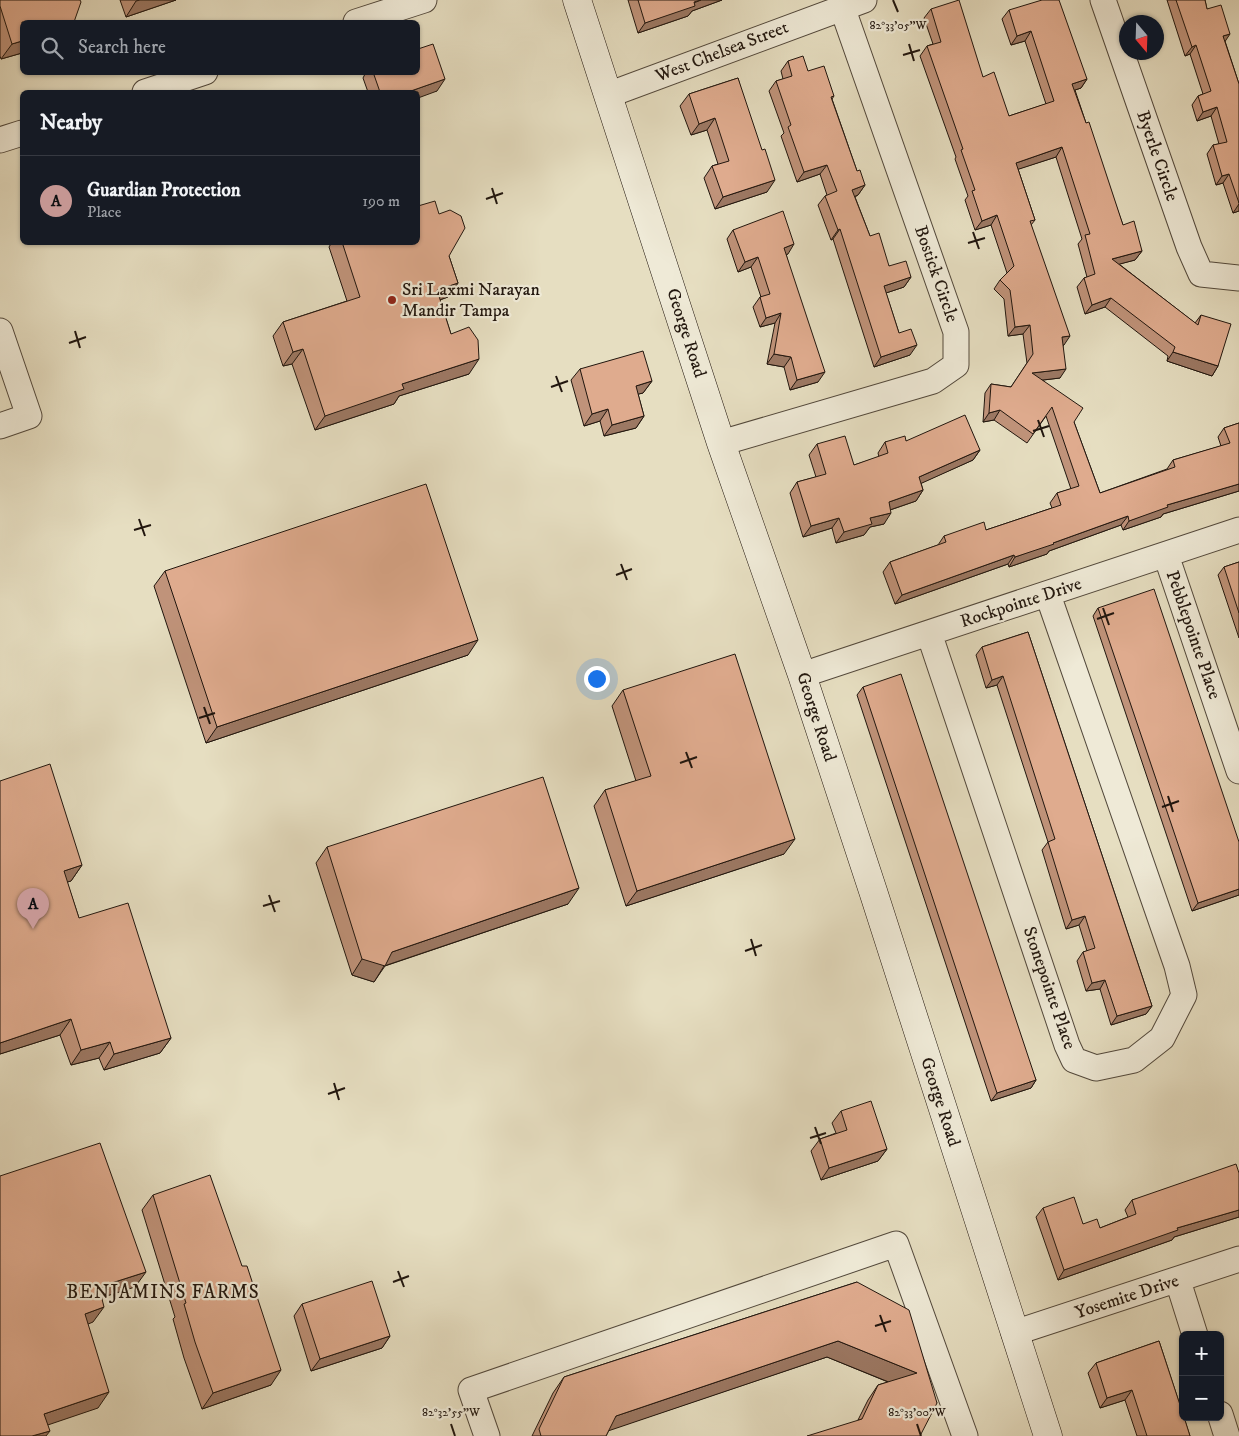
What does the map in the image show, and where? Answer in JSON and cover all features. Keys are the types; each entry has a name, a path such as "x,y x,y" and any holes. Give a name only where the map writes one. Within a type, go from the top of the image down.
{"street":[{"path":"362,20 424,0"},
{"name":"George Road","path":"577,0 721,443 802,675 1048,1436"},
{"name":"Byerle Circle","path":"1103,0 1188,247 1201,274 1239,278"},
{"name":"West Chelsea Street","path":"608,95 853,4"},
{"name":"Bostick Circle","path":"721,443 934,381 956,365 956,332 853,4"},
{"path":"150,90 196,75"},
{"path":"0,140 20,134"},
{"path":"0,332 29,416 0,426"},
{"name":"Rockpointe Drive","path":"802,675 1048,595 1239,530"},
{"name":"Pebblepointe Place","path":"1166,555 1239,771"},
{"name":"Stonepointe Place","path":"929,633 1070,1052 1074,1060 1096,1068 1134,1060 1162,1038 1184,995 1177,966 1048,595"},
{"path":"487,1436 471,1390 896,1244 965,1436"},
{"name":"Yosemite Drive","path":"1014,1333 1239,1260"},
{"path":"1178,1281 1194,1331"},
{"path":"1222,1421 1227,1436"}],"building":[{"path":"0,0 80,0 81,2 75,20 20,20 20,42 12,44 0,6"},
{"path":"638,0 701,0 694,2 695,6 645,23"},
{"path":"959,0 983,77 994,72 1009,116 1054,101 1031,31 1017,36 1009,10 1042,0 1059,0 1087,79 1072,84 1086,123 1089,122 1123,225 1134,221 1142,251 1112,259 1198,325 1201,315 1231,324 1218,366 1173,352 1175,347 1111,298 1092,305 1084,278 1095,274 1085,235 1090,234 1062,147 1016,163 1035,220 1030,221 1070,336 1062,337 1066,369 1032,373 1083,408 1074,422 1100,493 1175,467 1173,460 1230,443 1224,428 1239,423 1239,484 1167,505 1168,507 1129,521 1128,516 1054,544 1015,557 1014,555 902,595 890,562 946,542 944,536 984,522 986,530 1061,505 1057,493 1079,486 1052,407 1033,434 1000,410 989,413 991,384 1011,387 1033,354 1030,325 1015,327 1010,290 1000,280 1014,266 997,215 982,221 972,191 975,190 961,150 963,149 927,46 941,42 931,9"},
{"path":"1176,0 1205,0 1207,9 1221,5 1230,34 1223,36 1239,84 1239,203 1229,174 1222,176 1213,145 1227,142 1217,107 1203,112 1198,96 1211,91 1196,45 1192,47"},
{"path":"433,44 445,79 414,90 379,90 374,75 420,75 420,48"},
{"path":"803,56 808,71 824,66 834,96 831,97 857,171 860,170 865,185 852,190 870,236 879,233 889,266 906,261 911,277 884,286 899,333 911,329 917,345 881,357 840,229 838,230 825,196 837,191 827,165 804,172 788,127 791,125 776,81 792,76 788,61"},
{"path":"738,78 762,150 765,149 775,180 723,197 712,166 729,161 715,118 699,124 689,94"},
{"path":"435,201 439,214 450,210 461,216 465,228 449,256 458,283 437,290 451,334 469,327 478,340 479,359 402,384 404,389 325,416 303,349 293,352 283,322 360,297 343,245 420,245 420,205"},
{"path":"783,211 794,244 784,248 825,372 797,380 791,357 774,354 781,313 766,318 760,297 770,294 758,257 745,262 733,230"},
{"path":"643,351 652,381 636,386 644,416 612,425 608,409 592,414 580,369"},
{"path":"965,415 980,450 919,477 923,490 889,502 891,513 870,518 872,524 844,532 839,518 811,526 797,482 826,474 817,444 845,436 854,465 888,453 885,442 905,436 906,441"},
{"path":"426,484 478,640 217,727 165,571"},
{"path":"1239,562 1239,613 1224,567"},
{"path":"1154,589 1239,842 1239,889 1198,903 1098,608"},
{"path":"1028,632 1152,1006 1117,1016 1105,980 1092,983 1083,952 1095,948 1085,916 1072,920 1048,842 1055,839 1003,676 992,680 982,647"},
{"path":"735,654 795,839 637,891 605,790 651,776 623,690"},
{"path":"901,674 1036,1080 997,1093 863,687"},
{"path":"50,764 82,865 64,871 79,918 128,903 171,1038 114,1054 110,1042 81,1050 71,1019 0,1043 0,781"},
{"path":"543,777 579,888 392,952 385,966 362,959 327,847"},
{"path":"871,1101 887,1149 829,1168 820,1139 847,1130 841,1111"},
{"path":"100,1143 146,1272 99,1287 104,1307 85,1314 109,1392 44,1414 50,1431 32,1436 0,1436 0,1176"},
{"path":"1236,1164 1239,1173 1239,1210 1177,1228 1178,1230 1064,1270 1043,1208 1074,1197 1083,1224 1097,1219 1100,1228 1136,1214 1132,1200"},
{"path":"210,1175 242,1266 247,1266 281,1370 213,1393 195,1342 184,1304 186,1303 153,1195"},
{"path":"372,1281 390,1336 320,1359 302,1304"},
{"path":"857,1282 909,1310 937,1403 920,1436 807,1436 862,1419 878,1385 917,1373 838,1341 616,1416 606,1436 541,1436 539,1429 564,1377"},
{"path":"1159,1341 1179,1402 1179,1421 1185,1421 1190,1436 1147,1436 1132,1390 1107,1398 1096,1363"}],"place":[{"name":"Sri Laxmi Narayan Mandir Tampa","path":"392,300"},
{"name":"Guardian Protection","path":"33,929"}],"district":[{"name":"BENJAMINS FARMS","path":"163,1292"}]}
